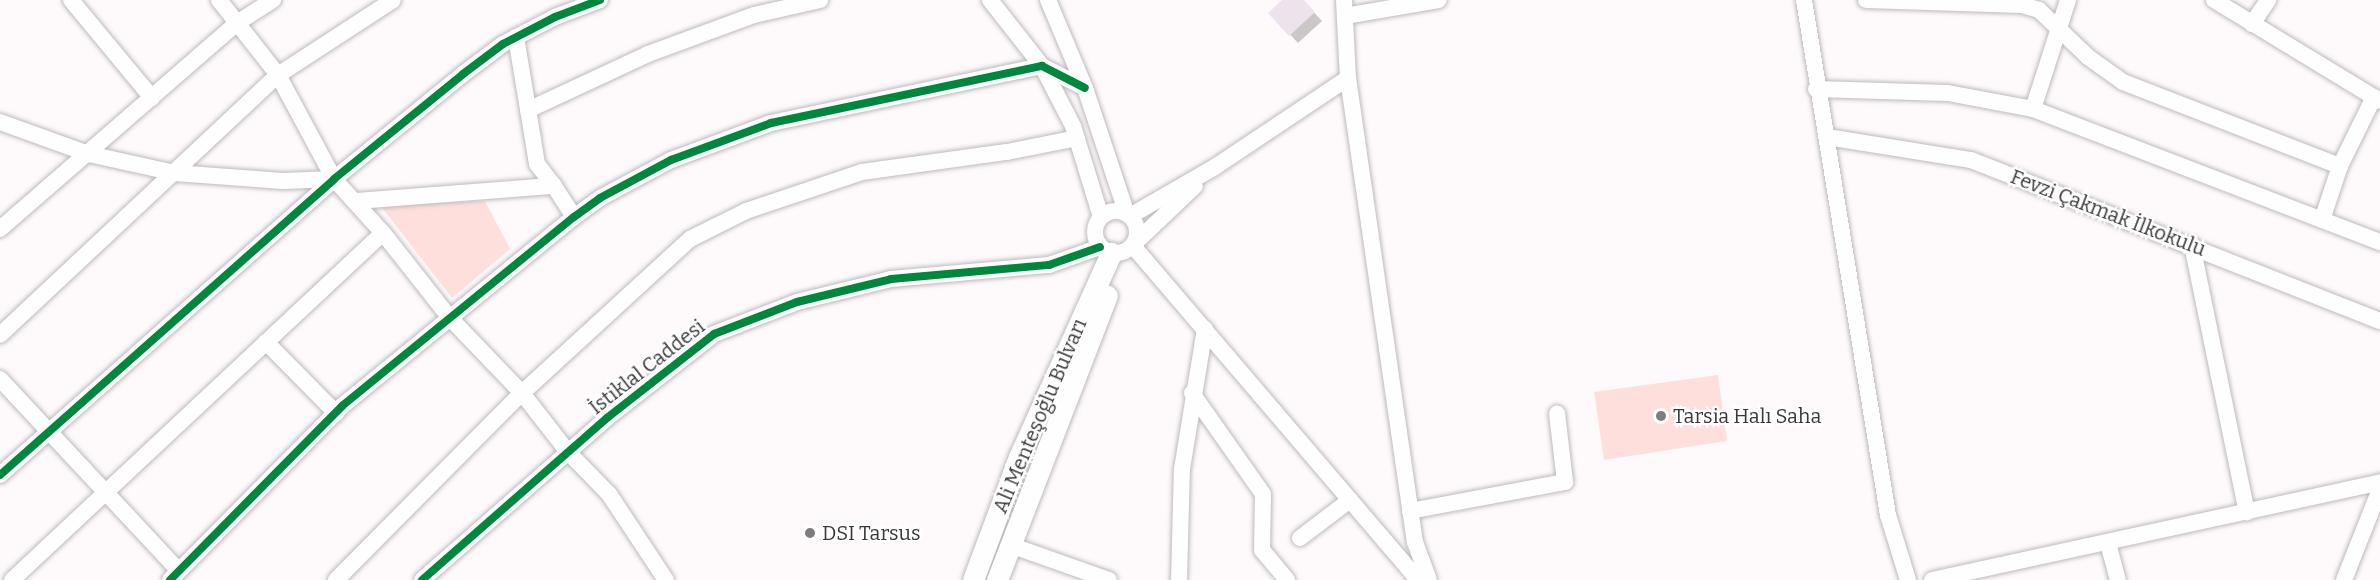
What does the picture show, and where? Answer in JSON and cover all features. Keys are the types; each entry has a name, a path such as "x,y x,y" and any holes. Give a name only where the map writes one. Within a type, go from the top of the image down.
{"main road":[{"name":"Ali Menteşoğlu Bulvarı","path":"997,580 1121,248"},
{"name":"Ali Menteşoğlu Bulvarı","path":"973,580 1019,457 1121,248"}],"street":[{"path":"71,0 152,98"},
{"path":"219,0 278,75 334,179 357,201 383,232 449,317 522,393 568,452 609,494 665,580"},
{"path":"0,229 237,23 273,0"},
{"path":"0,335 278,75 393,0"},
{"path":"0,475 334,179 463,74 516,37 600,0"},
{"path":"528,110 648,54 754,15 820,0"},
{"path":"990,0 1042,66 1077,138 1101,217 1095,232 1121,248 1204,329 1417,580"},
{"path":"1048,0 1085,88 1129,215 1137,225 1121,248"},
{"path":"1429,580 1414,542 1348,78 1345,8 1439,0"},
{"path":"1804,0 1816,89 1827,136 1886,504 1908,580"},
{"path":"1866,0 2022,5 2039,9 2060,25 2088,57 2123,82 2340,166"},
{"path":"2033,109 2068,0"},
{"path":"2214,0 2377,99 2340,166 2322,220"},
{"path":"2252,24 2268,0"},
{"path":"516,37 537,164 574,217"},
{"path":"0,379 49,431 174,575 336,412 449,317 600,198 671,160 771,123 1042,66 1085,88"},
{"path":"1101,217 1115,211 1129,215 1215,167 1348,78"},
{"path":"1816,89 1948,93 2033,109 2380,242"},
{"path":"0,122 89,154 175,173 283,181 334,179"},
{"name":"Fevzi Çakmak İlkokulu","path":"1827,136 1971,160 2192,245 2380,321"},
{"path":"336,580 522,393 690,239 746,211 862,172 1006,152 1077,138"},
{"path":"1121,248 1215,167"},
{"path":"357,201 554,186"},
{"path":"12,580 103,492 383,232"},
{"path":"2192,245 2247,512"},
{"name":"İstiklal Caddesi","path":"422,580 568,452 714,334 797,302 891,279 1049,265 1121,248"},
{"path":"1179,580 1182,469 1192,393 1204,329"},
{"path":"266,342 336,412"},
{"path":"1192,393 1263,494 1262,550 1287,580"},
{"path":"1410,511 1565,482 1557,413"},
{"path":"1932,580 2380,482"},
{"path":"2344,580 2380,489"},
{"path":"1300,538 1350,500"},
{"path":"2108,543 2118,580"},
{"path":"1010,545 1108,580"}],"shaded area":[{"path":"485,201 510,249 452,298 380,205"},
{"name":"Tarsia Halı Saha","path":"1718,375 1727,441 1604,460 1594,392"}],"building":[{"path":"1282,0 1304,0 1315,12 1289,36 1268,13"}],"cycle path":[{"path":"0,475 334,179 463,74 503,44 555,17 600,0"},
{"path":"170,580 342,406 600,198 671,160 771,123 1042,66 1085,88"},
{"path":"422,580 607,418 714,334 797,302 891,279 1049,265 1100,247"}],"place":[{"name":"Tarsia Halı Saha","path":"1661,416"},
{"name":"DSI Tarsus","path":"810,533"}]}
